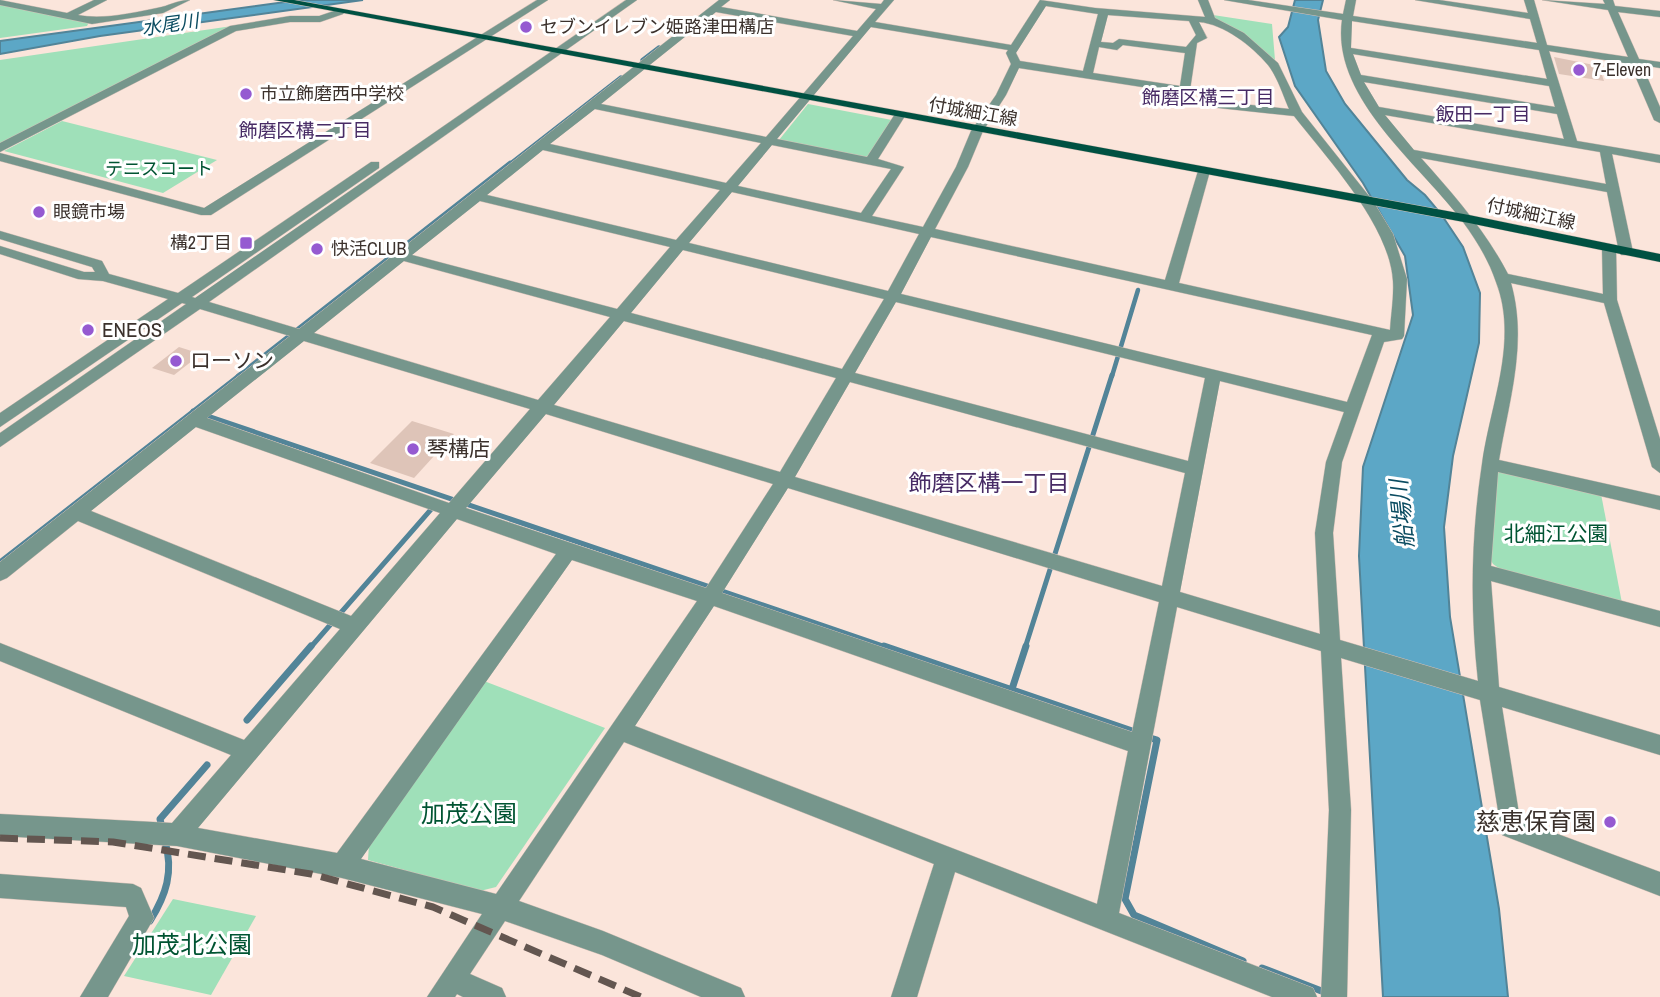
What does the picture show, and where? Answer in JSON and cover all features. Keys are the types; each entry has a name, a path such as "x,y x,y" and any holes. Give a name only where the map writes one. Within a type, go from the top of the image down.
{"main road":[{"name":"付城細江線","path":"279,0 977,131 1453,216 1660,258"}],"street":[{"path":"68,16 102,0"},
{"path":"9,2 92,21 163,10 185,0"},
{"path":"0,157 206,212 542,0"},
{"path":"0,421 614,0"},
{"path":"0,441 632,0"},
{"path":"0,573 725,0"},
{"path":"838,0 886,4"},
{"path":"1203,0 1211,20"},
{"path":"1229,0 1266,3 1347,18 1660,65"},
{"path":"1351,0 1347,18 1346,50 1357,78 1376,110 1469,219 1502,277 1512,317 1510,372 1490,464 1482,570 1488,692 1510,827 1660,884"},
{"path":"1420,0 1534,17"},
{"path":"1530,0 1572,145"},
{"path":"1547,0 1610,5 1659,16"},
{"path":"1185,90 1016,64 1011,57 1013,48 1044,2 1104,11 1211,20 1240,35 1274,65 1297,113 1369,202 1386,234 1400,279 1396,336"},
{"path":"177,835 353,625 455,510 886,4"},
{"path":"1610,5 1660,120"},
{"path":"714,9 859,34"},
{"path":"1087,75 1104,11"},
{"path":"0,148 233,28 290,19 320,19 340,12"},
{"path":"1193,19 1213,37"},
{"path":"868,24 1013,48"},
{"path":"1240,35 1196,38 1190,50 1185,90 1192,101 1297,113"},
{"path":"1096,44 1117,47 1119,42 1190,50"},
{"path":"1346,50 1553,83"},
{"path":"493,997 446,988 710,597 784,481 892,297 962,167 977,131 1001,95 1016,64"},
{"path":"1357,78 1560,111"},
{"path":"592,105 898,167 865,217"},
{"path":"1376,110 1660,159"},
{"path":"870,162 899,116"},
{"path":"541,146 1396,336"},
{"path":"1605,150 1626,252"},
{"path":"1413,153 1612,189"},
{"path":"1171,285 1204,171"},
{"path":"476,196 1351,408"},
{"path":"0,235 97,264 104,277"},
{"path":"1609,248 1610,300 1652,410 1660,467"},
{"path":"0,250 83,276 104,277 302,334 1660,745"},
{"path":"401,256 1195,469"},
{"path":"1502,277 1610,300"},
{"path":"1334,997 1340,810 1324,533 1334,462 1351,408 1378,338 1396,336"},
{"path":"1106,919 1213,376"},
{"path":"194,420 568,551 1140,745"},
{"path":"1490,464 1660,503"},
{"path":"77,513 353,625"},
{"path":"342,866 568,551"},
{"path":"1482,570 1660,620"},
{"path":"0,652 246,751"},
{"path":"620,730 947,860 1304,997"},
{"path":"0,825 177,835 342,866 500,907 603,943 732,997"},
{"path":"904,997 947,860"},
{"path":"0,886 133,896 142,918 93,997"}],"green space":[{"path":"0,4 89,22 87,26 0,38"},
{"path":"1213,15 1272,24 1275,60 1242,33 1217,21"},
{"path":"232,26 0,145 0,60"},
{"path":"808,104 892,120 867,157 779,140"},
{"name":"テニスコート","path":"62,121 217,160 163,193 4,151"},
{"name":"北細江公園","path":"1501,471 1601,494 1622,603 1500,569 1493,564 1488,555 1497,473"},
{"name":"加茂公園","path":"484,681 605,728 496,887 480,891 368,860 369,844"},
{"name":"加茂北公園","path":"173,899 256,916 211,995 124,976"}],"water":[{"name":"水尾川","path":"300,0 363,0 100,36 0,54 0,41"},
{"name":"船場川","path":"1295,0 1323,0 1318,20 1326,71 1345,104 1407,180 1425,195 1441,214 1463,247 1480,293 1479,343 1453,456 1444,527 1450,617 1499,909 1508,997 1383,997 1359,556 1363,467 1413,315 1405,256 1363,183 1295,86 1279,37 1288,27"}],"building":[{"name":"7-Eleven","path":"1554,57 1599,66 1604,81 1559,74"},
{"name":"ローソン","path":"179,347 201,354 174,375 152,368"},
{"name":"琴構店","path":"412,421 454,434 414,478 370,463"}],"waterway":[{"path":"642,60 659,47"},
{"path":"508,165 621,77"},
{"path":"238,376 510,163"},
{"path":"1112,376 1138,290"},
{"path":"194,411 240,375"},
{"path":"1025,648 1112,375"},
{"path":"0,562 194,411"},
{"path":"194,411 889,648"},
{"path":"310,648 434,506"},
{"path":"247,720 311,646"},
{"path":"884,646 1138,733"},
{"path":"1012,689 1026,646"},
{"path":"1147,737 1157,740 1125,899 1134,915 1243,961"},
{"path":"162,828 160,819 207,765"},
{"path":"150,921 167,883 169,863 165,841"},
{"path":"1262,968 1337,997"}],"railway":[{"path":"0,838 113,842 311,874 433,907 641,997"}],"place":[{"name":"セブンイレブン姫路津田構店","path":"526,27"},
{"name":"7-Eleven","path":"1579,70"},
{"name":"市立飾磨西中学校","path":"246,94"},
{"name":"眼鏡市場","path":"39,212"},
{"name":"構2丁目","path":"246,243"},
{"name":"快活CLUB","path":"317,249"},
{"name":"ENEOS","path":"88,330"},
{"name":"ローソン","path":"176,361"},
{"name":"琴構店","path":"413,449"},
{"name":"慈恵保育園","path":"1610,822"}],"district":[{"name":"飾磨区構三丁目","path":"1208,97"},
{"name":"飯田一丁目","path":"1483,114"},
{"name":"飾磨区構二丁目","path":"305,130"},
{"name":"飾磨区構一丁目","path":"989,483"}]}
